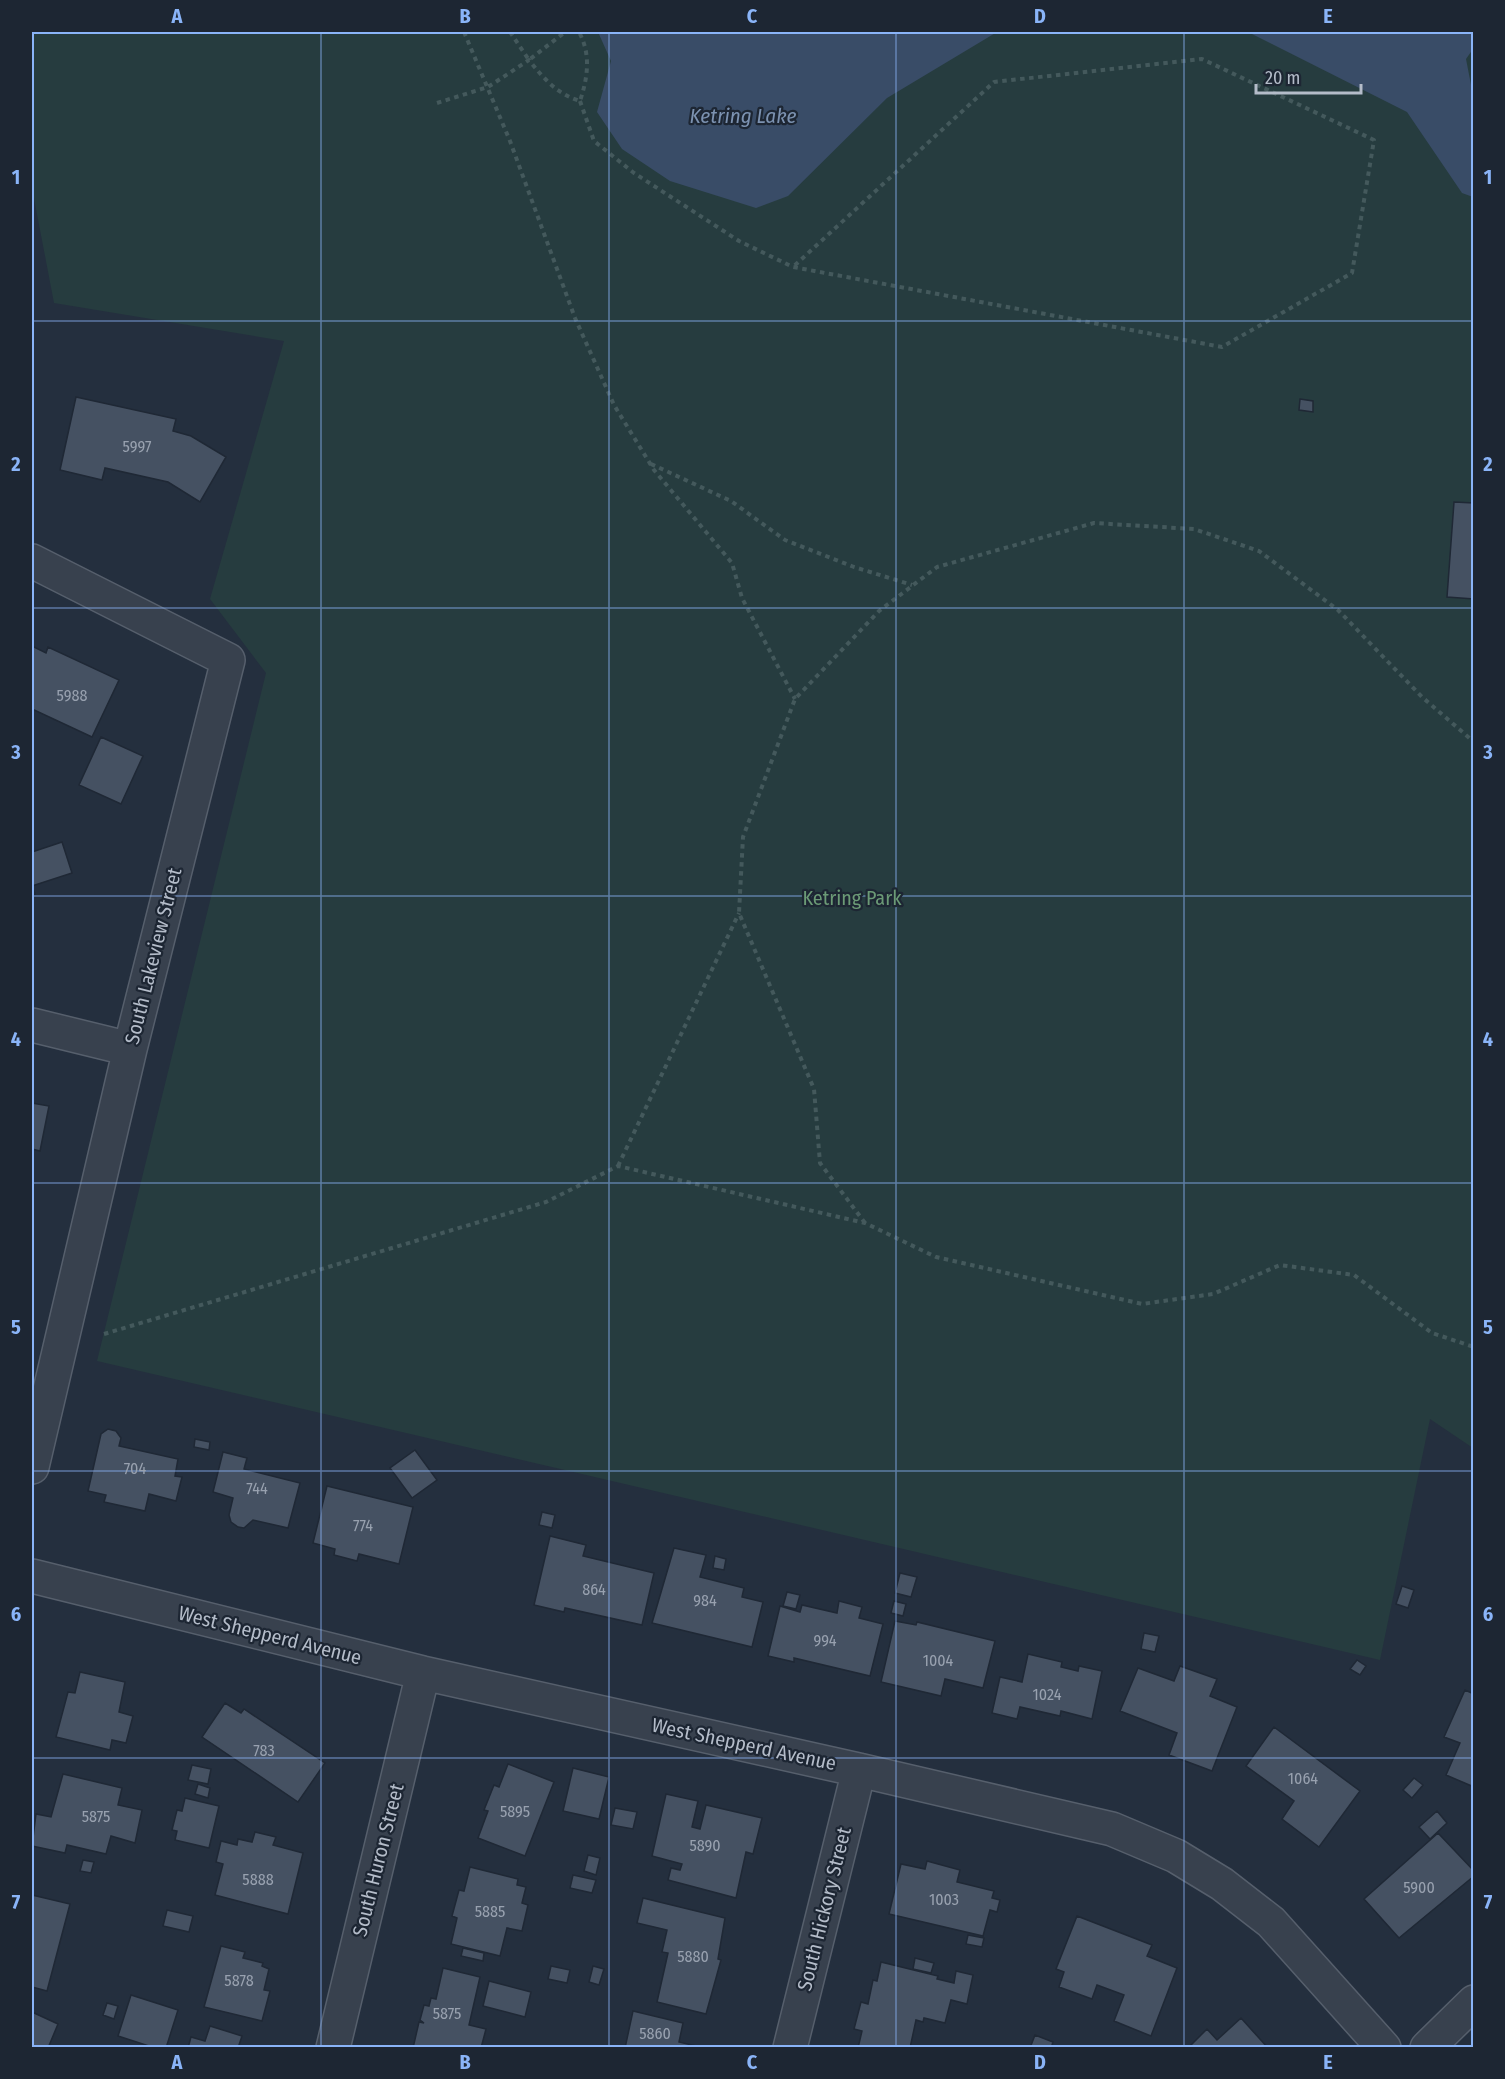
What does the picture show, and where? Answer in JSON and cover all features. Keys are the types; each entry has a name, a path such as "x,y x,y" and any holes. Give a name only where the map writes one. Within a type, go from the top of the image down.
{"street":[{"name":"South Lakeview Street","path":"32,561 228,660 130,1049 32,1467"},
{"path":"32,1025 130,1049"},
{"name":"West Shepperd Avenue","path":"32,1576 423,1673 1112,1829 1176,1856 1222,1884 1270,1922 1384,2048"},
{"name":"South Huron Street","path":"333,2048 423,1673"},
{"name":"South Hickory Street","path":"790,2048 859,1770"},
{"path":"1427,2048 1473,2002"}],"path":[{"path":"466,32 575,318 614,405 650,464 732,563 742,597 795,699"},
{"path":"510,32 547,83 568,97 580,101"},
{"path":"437,103 488,87 530,60 565,32"},
{"path":"579,32 584,40 588,64 587,82 580,101 594,141 626,167 740,241 793,267 1222,347 1352,273 1374,140 1202,58 994,82 793,267"},
{"path":"650,464 731,501 785,540 854,567 913,585"},
{"path":"104,1334 546,1202 618,1166 739,913 743,837 795,699 879,611 937,567 1094,523 1194,529 1259,551 1338,610 1422,697 1473,742"},
{"path":"739,913 814,1089 820,1163 865,1223"},
{"path":"618,1166 865,1223 936,1257 1142,1305 1213,1294 1280,1265 1354,1275 1432,1333 1473,1347"}],"green space":[{"name":"Ketring Park","path":"32,32 1473,32 1473,1448 1430,1419 1380,1660 97,1361 266,673 210,599 284,341 54,303 32,188"}],"water":[{"name":"Ketring Lake","path":"598,32 997,32 887,98 788,196 756,208 670,181 622,149 597,112 611,61"},
{"path":"1248,32 1473,32 1473,49 1466,59 1473,95 1473,197 1462,193 1407,112"}],"building":[{"path":"76,397 176,419 173,431 191,436 226,457 200,502 168,482 105,468 102,480 60,470"},
{"path":"1300,399 1313,401 1313,412 1299,410"},
{"path":"1454,502 1474,503 1474,599 1447,597"},
{"path":"32,646 46,653 48,647 119,680 92,737 32,709"},
{"path":"101,737 143,756 121,804 79,785"},
{"path":"62,842 72,873 32,886 32,852"},
{"path":"32,1103 49,1106 40,1151 32,1149"},
{"path":"108,1429 116,1431 121,1438 119,1446 178,1459 175,1476 182,1477 176,1501 149,1494 145,1511 104,1502 106,1495 88,1491 101,1434"},
{"path":"195,1439 210,1442 209,1450 194,1447"},
{"path":"415,1450 437,1480 412,1498 390,1468"},
{"path":"223,1452 247,1458 244,1469 300,1483 288,1528 253,1520 244,1528 231,1522 229,1515 233,1498 213,1492"},
{"path":"327,1486 413,1507 399,1564 359,1554 357,1561 334,1555 335,1549 313,1543"},
{"path":"542,1512 555,1515 552,1528 539,1525"},
{"path":"550,1536 586,1545 583,1556 654,1573 642,1625 565,1608 564,1612 534,1605"},
{"path":"674,1548 706,1555 700,1577 744,1588 742,1597 763,1602 752,1647 652,1623"},
{"path":"715,1556 726,1559 724,1570 713,1568"},
{"path":"900,1573 917,1577 911,1597 895,1593"},
{"path":"1402,1586 1414,1590 1408,1608 1396,1604"},
{"path":"787,1592 800,1595 796,1609 783,1606"},
{"path":"839,1601 862,1607 859,1618 883,1624 870,1676 794,1658 794,1662 768,1656 780,1606 800,1612 802,1605 837,1613"},
{"path":"894,1601 906,1604 903,1616 891,1613"},
{"path":"895,1621 916,1625 917,1622 995,1641 983,1688 945,1679 941,1696 881,1682"},
{"path":"1144,1633 1159,1636 1155,1652 1141,1649"},
{"path":"1028,1654 1062,1662 1061,1667 1078,1671 1079,1666 1102,1671 1092,1719 1061,1711 1060,1716 1020,1707 1017,1719 992,1713 1000,1677 1022,1682"},
{"path":"1357,1660 1366,1666 1360,1675 1350,1669"},
{"path":"1180,1666 1217,1679 1210,1696 1237,1707 1212,1771 1169,1755 1177,1733 1120,1711 1138,1668 1174,1681"},
{"path":"80,1672 125,1682 119,1712 133,1716 126,1743 112,1740 110,1750 56,1737 68,1692 75,1693"},
{"path":"1465,1690 1474,1694 1474,1787 1446,1775 1460,1743 1444,1737"},
{"path":"225,1703 241,1713 244,1709 325,1763 298,1802 202,1737"},
{"path":"1274,1727 1360,1791 1319,1847 1282,1819 1294,1801 1246,1766"},
{"path":"508,1764 554,1782 525,1856 478,1838 488,1811 484,1810 494,1785 499,1787"},
{"path":"192,1765 211,1769 208,1784 188,1780"},
{"path":"573,1768 609,1777 599,1819 563,1811"},
{"path":"63,1774 122,1788 118,1805 142,1810 135,1843 111,1836 106,1854 67,1845 65,1853 32,1846 36,1814 51,1817"},
{"path":"1414,1778 1423,1785 1412,1798 1403,1790"},
{"path":"198,1784 210,1788 208,1798 195,1794"},
{"path":"666,1794 698,1801 692,1827 700,1829 706,1805 762,1818 753,1854 746,1852 736,1898 668,1880 671,1868 680,1870 682,1864 652,1856"},
{"path":"185,1798 219,1806 209,1848 175,1840 177,1831 172,1830 177,1810 182,1811"},
{"path":"615,1808 637,1812 633,1829 611,1825"},
{"path":"1437,1811 1447,1823 1430,1839 1419,1827"},
{"path":"255,1832 276,1837 273,1845 303,1853 288,1914 215,1895 223,1864 216,1862 221,1841 237,1845 238,1839 252,1842"},
{"path":"1438,1833 1474,1871 1474,1876 1399,1938 1364,1899"},
{"path":"588,1855 600,1858 596,1875 584,1871"},
{"path":"83,1860 94,1862 91,1873 80,1871"},
{"path":"927,1861 960,1870 957,1882 994,1891 992,1898 1000,1900 997,1912 990,1910 983,1936 889,1914 901,1864 925,1869"},
{"path":"470,1867 518,1879 517,1885 526,1887 522,1903 528,1905 522,1931 507,1928 500,1956 451,1944 457,1918 452,1916 459,1890 464,1891"},
{"path":"573,1875 596,1880 592,1893 570,1888"},
{"path":"32,1895 70,1904 47,1991 32,1987"},
{"path":"643,1898 725,1918 718,1959 721,1960 706,2014 657,2002 668,1953 662,1952 667,1930 637,1923"},
{"path":"167,1910 193,1916 189,1932 163,1926"},
{"path":"1077,1916 1152,1945 1147,1956 1177,1968 1151,2036 1114,2021 1124,1995 1097,1985 1092,1999 1059,1987 1064,1972 1056,1969"},
{"path":"968,1935 984,1938 982,1947 966,1944"},
{"path":"221,1946 245,1952 243,1958 263,1963 262,1966 269,1969 264,1990 270,1991 262,2021 204,2007"},
{"path":"463,1948 484,1953 483,1961 461,1956"},
{"path":"915,1958 934,1963 931,1973 913,1969"},
{"path":"881,1962 938,1976 937,1979 954,1983 956,1971 973,1975 967,2004 951,2000 945,2023 924,2018 923,2022 916,2020 910,2048 858,2048 862,2031 854,2029 861,2002 868,2004 873,1980 877,1981"},
{"path":"551,1966 570,1970 567,1983 548,1979"},
{"path":"593,1966 604,1969 599,1985 589,1982"},
{"path":"443,1968 480,1977 469,2025 486,2029 481,2048 413,2048 419,2022 424,2023 420,2020 424,2005 429,2006 431,1998 436,1999"},
{"path":"489,1981 531,1992 525,2017 483,2006"},
{"path":"131,1995 178,2010 166,2048 155,2048 118,2036"},
{"path":"107,2003 118,2006 114,2019 103,2015"},
{"path":"633,2011 683,2023 679,2042 704,2048 625,2048"},
{"path":"32,2012 58,2024 48,2048 32,2048"},
{"path":"1241,2018 1268,2048 1188,2048 1207,2029 1217,2040"},
{"path":"210,2026 242,2036 238,2048 188,2048 191,2037 205,2041"},
{"path":"1035,2035 1053,2042 1051,2048 1030,2048"}]}
